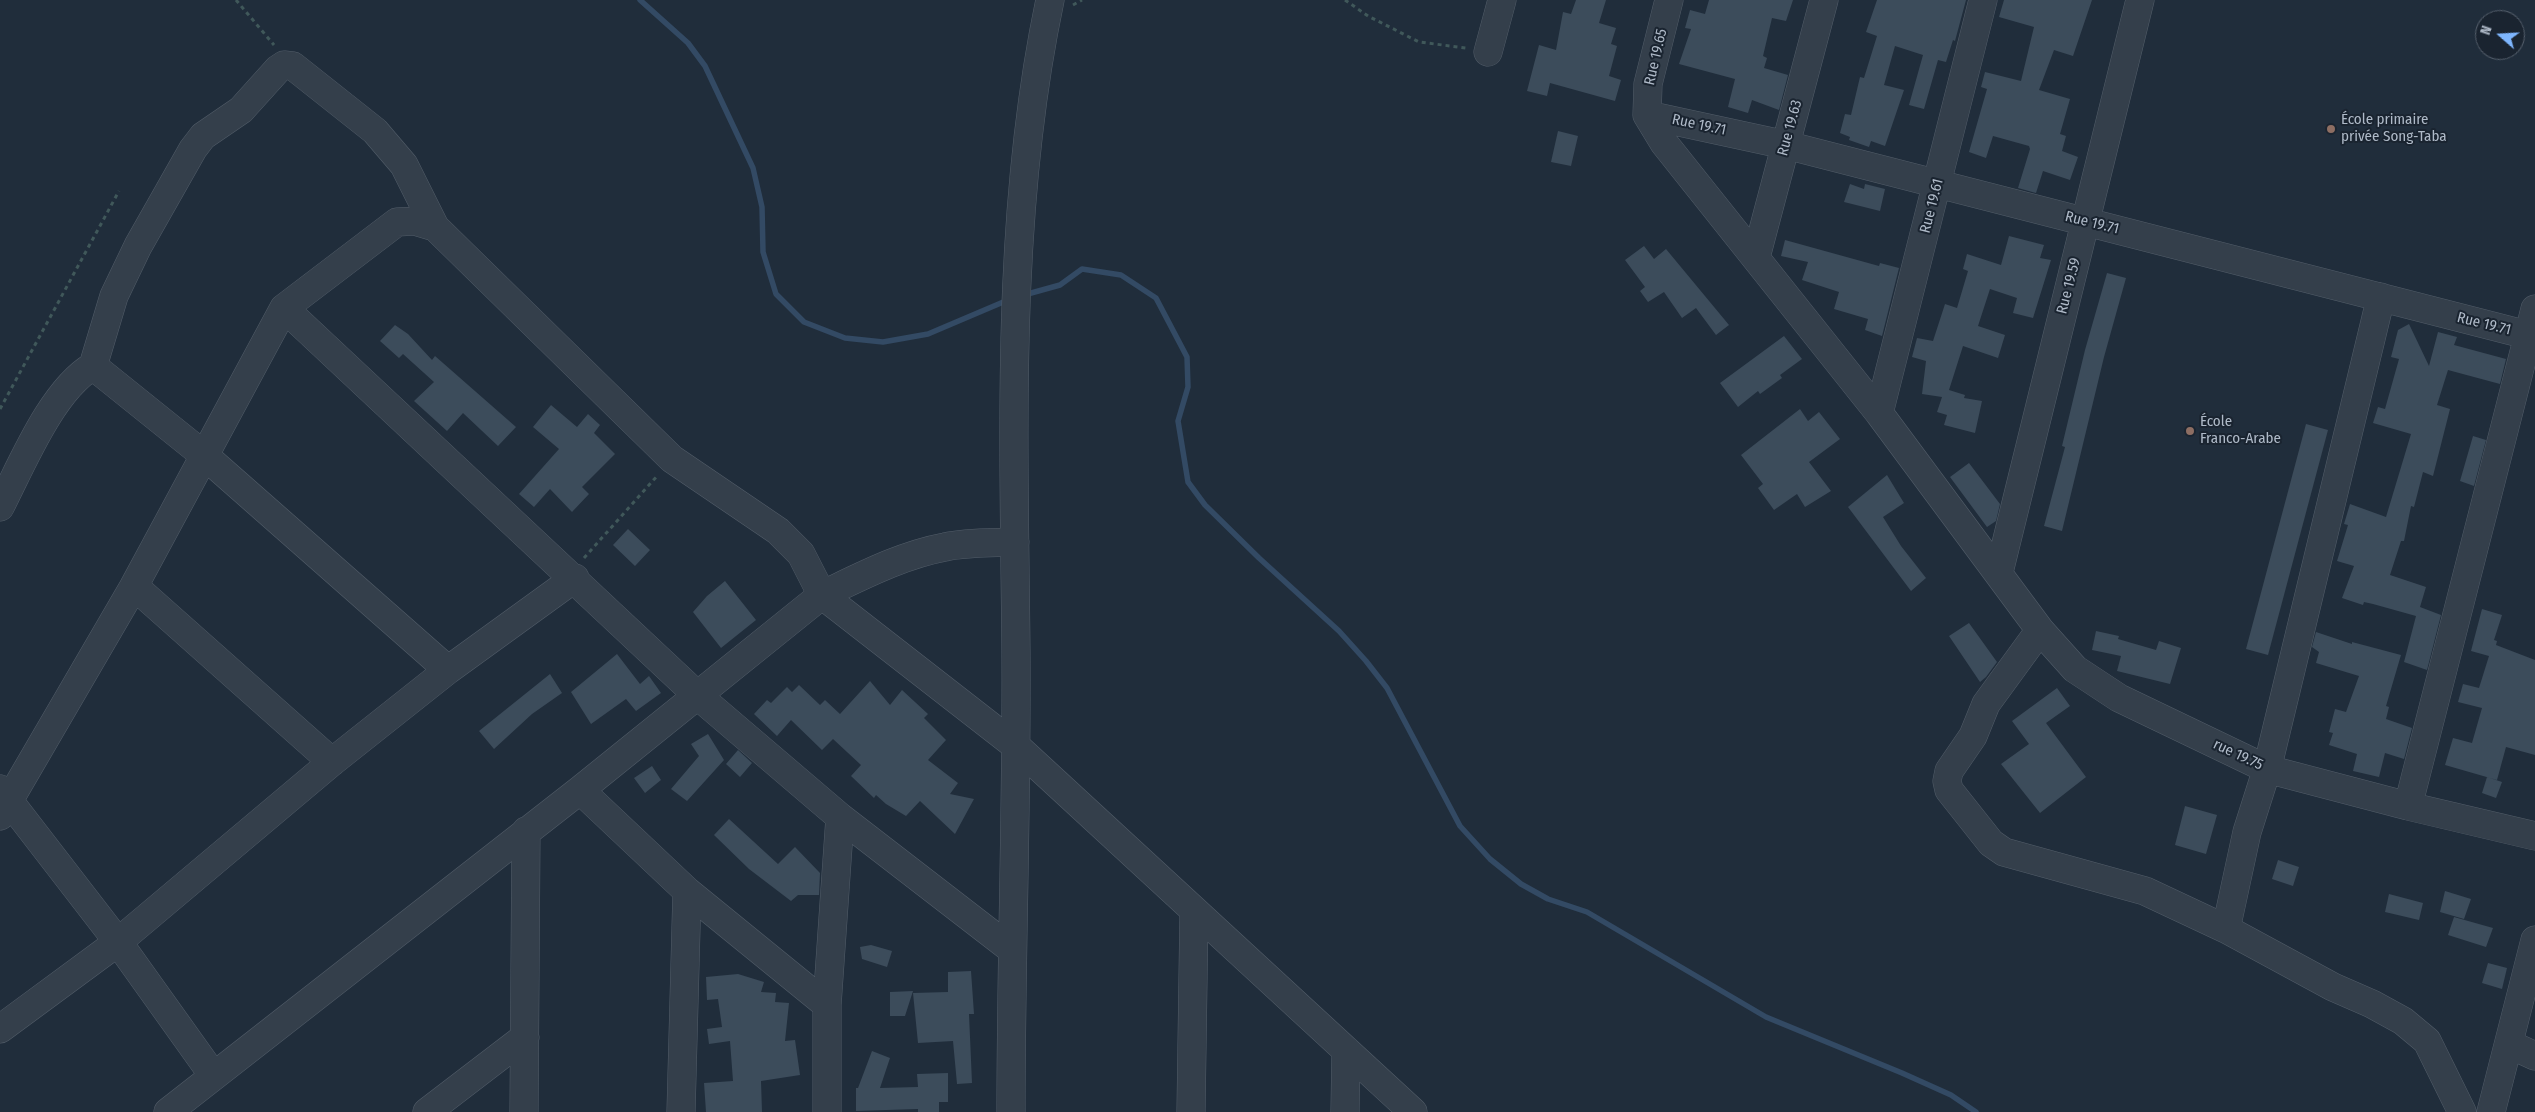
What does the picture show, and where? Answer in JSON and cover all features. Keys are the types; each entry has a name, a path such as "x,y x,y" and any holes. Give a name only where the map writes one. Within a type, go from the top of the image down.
{"street":[{"path":"1011,1112 1011,949 1016,746 1016,345 1028,132 1050,0"},
{"path":"1492,41 1502,0"},
{"name":"Rue 19.65","path":"1647,115 1648,84 1669,0"},
{"name":"Rue 19.63","path":"1756,257 1824,0"},
{"name":"Rue 19.61","path":"1879,413 1983,0"},
{"name":"Rue 19.59","path":"1999,572 2140,0"},
{"path":"0,507 51,412 80,374 93,366 114,296 138,246 193,149 203,136 241,110 278,69 284,65 292,66 375,131 404,165 435,227 672,460 778,531 801,554 822,595 1016,746 1412,1112"},
{"name":"Rue 19.71","path":"1647,115 1786,144 2381,297 2533,327"},
{"name":"rue 19.75","path":"1647,115 1664,143 1879,413 1999,572 2040,630 2075,669 2119,698 2266,769 2408,806 2535,836"},
{"path":"213,1075 118,942 3,802 134,586 284,308 397,222 415,221 435,227"},
{"path":"2226,929 2247,832 2266,769 2381,297"},
{"path":"284,308 697,695 840,817 1011,949"},
{"path":"2408,806 2533,327"},
{"path":"93,366 205,456 448,670"},
{"path":"172,1110 213,1075 580,790 822,595 867,573 913,555 946,546 1015,542"},
{"path":"0,1029 118,942 332,762 448,670 572,576"},
{"path":"134,586 332,762"},
{"path":"2040,630 1986,704 1974,736 1949,771 1947,781 1949,790 1991,843 2004,852 2144,891 2226,929 2333,987 2372,1004 2402,1021 2427,1041 2462,1112"},
{"path":"580,790 687,891 827,1005"},
{"path":"827,1112 827,1005 840,817"},
{"path":"524,1112 526,831"},
{"path":"681,1112 687,891"},
{"path":"1191,1112 1194,912"},
{"path":"2491,1112 2535,940"},
{"path":"427,1112 525,1037"},
{"path":"2508,1044 2535,1056"},
{"path":"1345,1112 1346,1050"}],"path":[{"path":"236,0 292,66"},
{"path":"1345,0 1368,16 1419,42 1467,48 1492,41"},
{"path":"0,409 119,191"},
{"path":"572,576 672,460"}],"building":[{"path":"1576,0 1606,0 1599,23 1616,28 1611,44 1617,46 1609,76 1621,80 1615,101 1550,83 1547,96 1527,91 1539,45 1556,50 1563,12 1571,14"},
{"path":"1709,0 1793,0 1786,21 1772,18 1763,56 1767,58 1764,68 1788,75 1779,110 1752,100 1748,113 1728,107 1735,79 1679,64 1691,29 1685,28 1690,10 1705,14"},
{"path":"1877,0 1966,0 1955,41 1953,40 1946,62 1938,60 1924,109 1909,105 1923,55 1895,46 1884,85 1904,90 1885,146 1871,141 1869,147 1849,140 1850,137 1840,133 1845,114 1851,115 1860,77 1864,78 1877,36 1866,32"},
{"path":"2004,0 2092,0 2073,56 2054,50 2039,90 2070,99 2060,134 2066,136 2062,151 2078,157 2070,180 2043,171 2036,193 2018,188 2030,149 2029,146 1993,136 1986,158 1969,152 1987,89 1981,87 1985,72 2021,81 2034,27 1999,17"},
{"path":"1558,131 1578,136 1571,166 1551,162"},
{"path":"1850,184 1864,189 1865,184 1885,189 1880,211 1844,202"},
{"path":"2009,236 2044,245 2040,258 2051,260 2033,318 2013,313 2017,298 1990,289 1978,326 2005,335 1998,358 1963,346 1949,390 1965,395 1964,398 1982,401 1975,433 1944,425 1947,415 1937,412 1942,397 1922,394 1926,361 1912,357 1917,338 1933,341 1945,304 1957,308 1968,271 1963,269 1967,254 2001,265"},
{"path":"1785,240 1879,266 1880,263 1899,268 1882,336 1865,330 1868,319 1834,309 1839,292 1802,280 1808,262 1781,256"},
{"path":"1644,246 1654,259 1666,249 1729,325 1716,335 1696,308 1682,318 1664,292 1648,302 1640,291 1645,287 1625,260"},
{"path":"2107,273 2126,278 2104,357 2062,531 2044,526 2065,447 2062,446 2085,350"},
{"path":"2409,324 2429,366 2438,332 2457,337 2454,345 2506,359 2500,384 2448,370 2437,405 2450,409 2433,476 2423,472 2414,507 2411,506 2404,541 2401,541 2390,575 2426,587 2420,607 2441,615 2427,670 2404,662 2416,616 2364,602 2363,605 2342,598 2354,566 2337,561 2348,525 2344,524 2350,504 2386,517 2411,434 2373,423 2378,407 2385,409 2399,359 2391,357 2398,330"},
{"path":"395,325 408,334 432,360 435,356 516,427 498,446 463,413 447,431 414,401 434,382 403,354 399,358 380,341"},
{"path":"1784,336 1802,359 1780,375 1782,378 1760,394 1758,391 1738,407 1720,383"},
{"path":"551,405 577,427 588,414 600,425 594,433 615,454 582,487 589,494 572,512 550,489 534,507 519,494 559,449 533,427"},
{"path":"1800,409 1808,421 1819,412 1840,439 1809,462 1831,491 1805,507 1797,494 1774,510 1758,488 1763,484 1741,455"},
{"path":"2306,424 2328,430 2268,655 2246,649"},
{"path":"2473,436 2486,440 2474,486 2460,481"},
{"path":"1969,463 2000,504 1996,521 1987,527 1950,477"},
{"path":"1887,475 1904,503 1883,517 1901,546 1926,578 1911,591 1848,507"},
{"path":"628,529 650,550 635,566 613,545"},
{"path":"725,581 756,620 721,648 693,612 707,596"},
{"path":"2482,609 2502,615 2494,640 2497,641 2496,645 2535,660 2535,755 2506,747 2497,780 2445,765 2453,738 2472,743 2482,708 2458,702 2463,684 2479,688 2489,656 2471,651"},
{"path":"1969,623 1997,662 1980,682 1949,636"},
{"path":"2096,631 2119,636 2118,639 2156,650 2159,641 2181,648 2170,684 2117,671 2121,656 2092,650"},
{"path":"2316,632 2352,644 2352,642 2401,655 2386,706 2389,707 2386,719 2412,728 2404,759 2385,753 2379,777 2353,771 2357,754 2329,745 2333,733 2329,732 2335,709 2346,712 2359,676 2316,663 2319,652 2312,647"},
{"path":"617,654 640,684 649,676 661,693 636,711 626,699 591,724 571,692"},
{"path":"550,674 562,693 532,714 494,749 479,731"},
{"path":"870,681 890,705 902,690 928,714 924,718 946,740 928,760 958,783 950,794 974,799 955,834 920,801 906,816 886,804 876,795 874,798 851,776 861,765 833,739 822,750 791,720 777,736 754,714 767,700 771,703 787,687 792,692 799,685 820,705 825,700 840,714"},
{"path":"2057,688 2070,706 2046,723 2086,777 2040,813 2001,764 2029,744 2012,721"},
{"path":"708,734 724,760 687,801 671,789 699,756 691,744"},
{"path":"738,750 752,763 740,777 726,764"},
{"path":"652,766 661,780 645,793 634,778"},
{"path":"2487,777 2502,782 2496,798 2482,793"},
{"path":"2185,806 2217,815 2206,854 2175,845"},
{"path":"729,819 778,864 795,847 820,873 819,895 798,895 791,901 749,869 714,835"},
{"path":"2278,860 2299,867 2293,886 2272,879"},
{"path":"2445,891 2471,899 2464,919 2440,912"},
{"path":"2389,894 2423,903 2419,920 2385,912"},
{"path":"2454,917 2493,928 2486,947 2448,935"},
{"path":"871,945 892,951 887,967 862,959 860,947"},
{"path":"2488,963 2507,968 2502,989 2482,983"},
{"path":"971,971 974,1014 969,1014 972,1083 957,1084 953,1041 918,1043 913,993 948,992 948,972"},
{"path":"738,974 764,982 761,992 776,993 775,1002 789,1003 785,1041 795,1040 800,1075 761,1081 762,1112 706,1112 704,1083 733,1081 730,1041 709,1044 707,1029 722,1027 718,999 707,1000 706,977"},
{"path":"913,991 905,1016 890,1016 890,992"},
{"path":"872,1051 890,1058 880,1088 918,1087 917,1074 948,1073 948,1102 939,1102 939,1112 918,1112 918,1109 856,1111 856,1088 858,1088"}],"waterway":[{"path":"640,0 688,43 705,66 753,168 762,207 763,252 776,294 804,322 845,338 883,342 928,334 1008,300"},
{"path":"1024,295 1060,285 1082,269 1121,275 1156,298 1187,357 1188,387 1178,421 1188,482 1205,505 1259,558 1339,631 1366,661 1387,688 1460,826 1490,859 1521,884 1548,899 1587,912 1766,1017 1951,1095 1976,1112"}],"place":[{"name":"École primaire privée Song-Taba","path":"2331,129"},
{"name":"École Franco-Arabe","path":"2190,431"}]}
